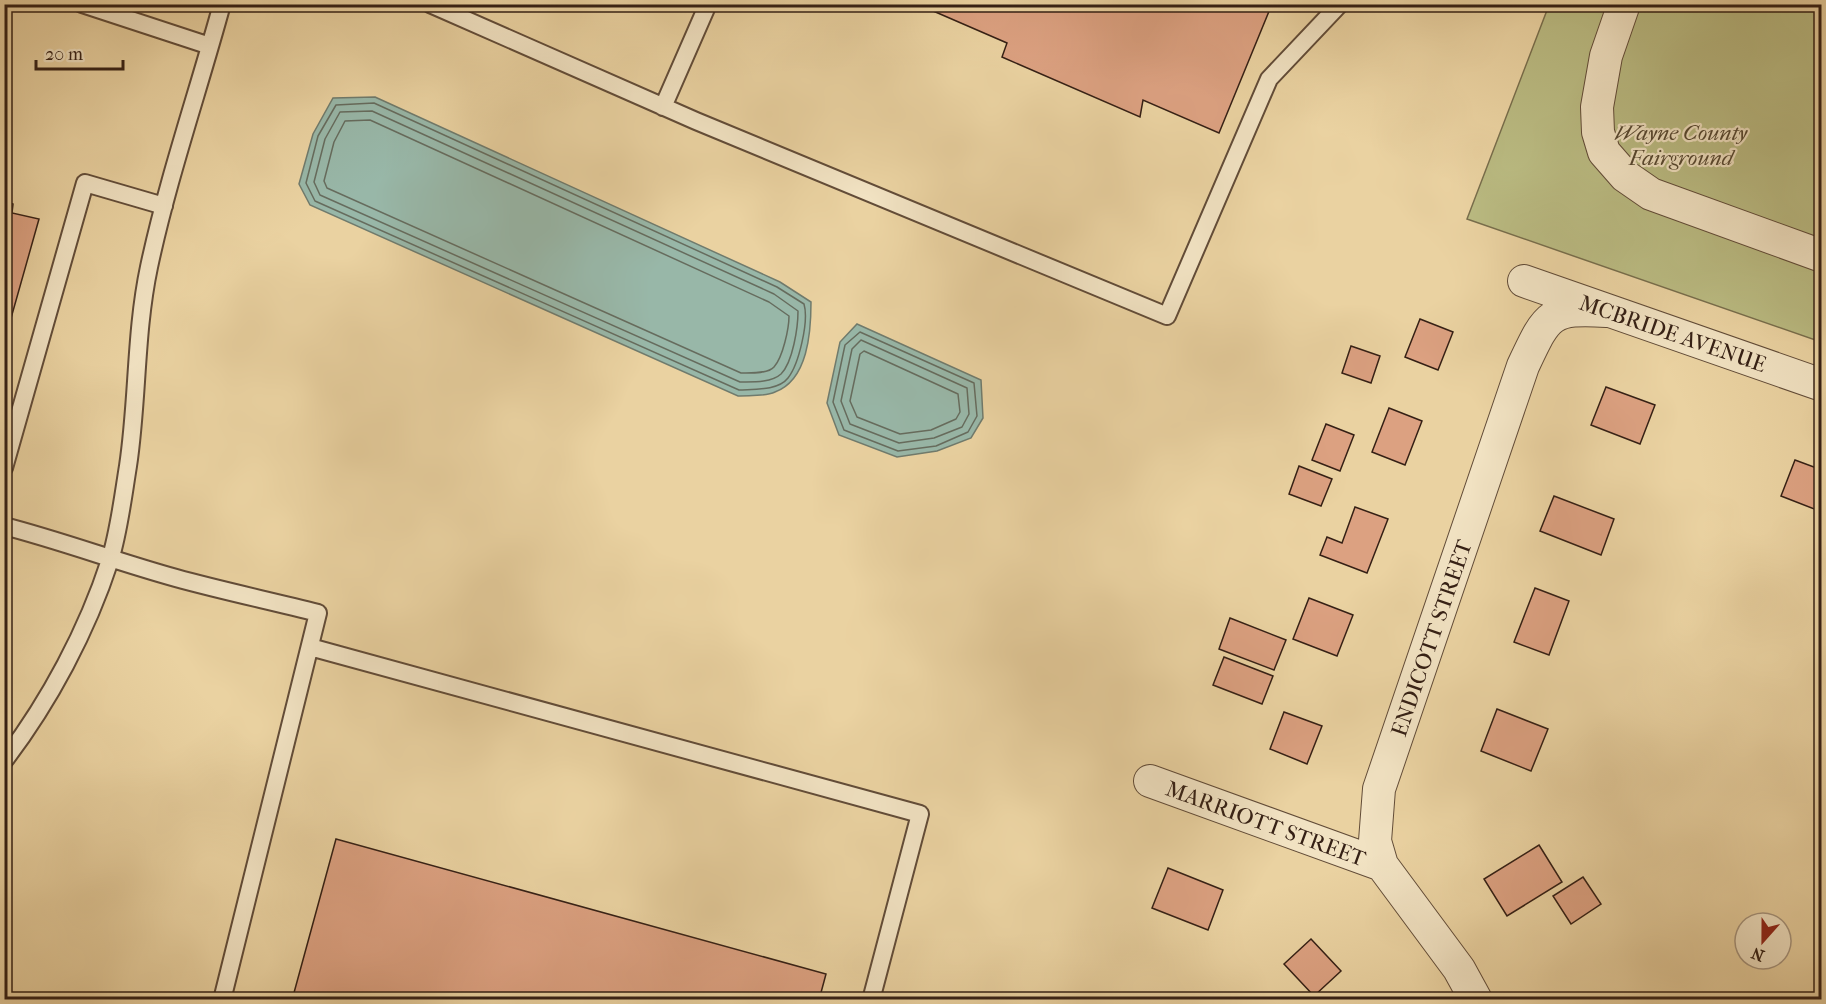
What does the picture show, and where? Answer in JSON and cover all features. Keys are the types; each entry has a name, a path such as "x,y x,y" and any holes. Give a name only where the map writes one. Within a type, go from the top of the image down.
{"street":[{"path":"1624,4 1606,56 1597,107 1598,132 1604,152 1625,176 1651,194 1821,256"},
{"name":"MCBRIDE AVENUE","path":"1524,281 1821,385"},
{"name":"ENDICOTT STREET","path":"1476,999 1459,969 1382,865 1375,841 1379,789 1523,366 1548,321 1572,308 1607,311"},
{"name":"MARRIOTT STREET","path":"1150,781 1382,865"}],"lane":[{"path":"81,4 210,46"},
{"path":"4,761 51,690 92,606 110,558 128,465 142,307 164,206 222,4"},
{"path":"430,4 663,107 1167,316 1269,79 1340,4"},
{"path":"663,107 708,4"},
{"path":"4,468 9,436 85,183 164,206"},
{"path":"4,526 77,545 110,558 318,613 222,999"},
{"path":"310,647 921,814 871,999"}],"green space":[{"name":"Wayne County Fairground","path":"1549,5 1821,5 1821,342 1467,219"}],"water":[{"path":"375,97 780,282 811,302 808,340 801,366 795,377 786,386 771,394 738,396 310,205 299,184 313,134 333,98"},
{"path":"857,324 981,380 983,418 971,438 937,451 897,457 839,435 827,403 840,342"}],"building":[{"path":"917,4 1272,4 1219,133 1143,100 1140,117 1002,57 1007,43"},
{"path":"4,201 13,204 12,213 39,219 4,343"},
{"path":"1420,319 1453,332 1438,370 1405,357"},
{"path":"1351,346 1380,356 1371,383 1342,373"},
{"path":"1606,387 1655,405 1640,444 1591,425"},
{"path":"1389,408 1422,421 1405,465 1372,452"},
{"path":"1326,424 1354,435 1340,471 1312,460"},
{"path":"1795,460 1822,470 1822,512 1781,496"},
{"path":"1299,466 1332,479 1321,506 1289,494"},
{"path":"1554,496 1614,519 1601,555 1540,531"},
{"path":"1355,507 1388,519 1367,573 1320,555 1327,537 1342,543"},
{"path":"1535,588 1569,601 1549,655 1514,642"},
{"path":"1309,598 1353,615 1337,656 1293,639"},
{"path":"1230,618 1286,640 1274,670 1219,649"},
{"path":"1224,657 1273,676 1262,704 1213,685"},
{"path":"1497,709 1548,729 1531,771 1481,751"},
{"path":"1284,712 1322,726 1307,764 1270,749"},
{"path":"336,839 826,974 819,1000 292,1000"},
{"path":"1539,845 1562,882 1507,916 1484,879"},
{"path":"1168,868 1223,890 1208,930 1152,908"},
{"path":"1583,877 1601,904 1571,924 1553,896"},
{"path":"1311,939 1341,971 1314,996 1284,964"}]}
